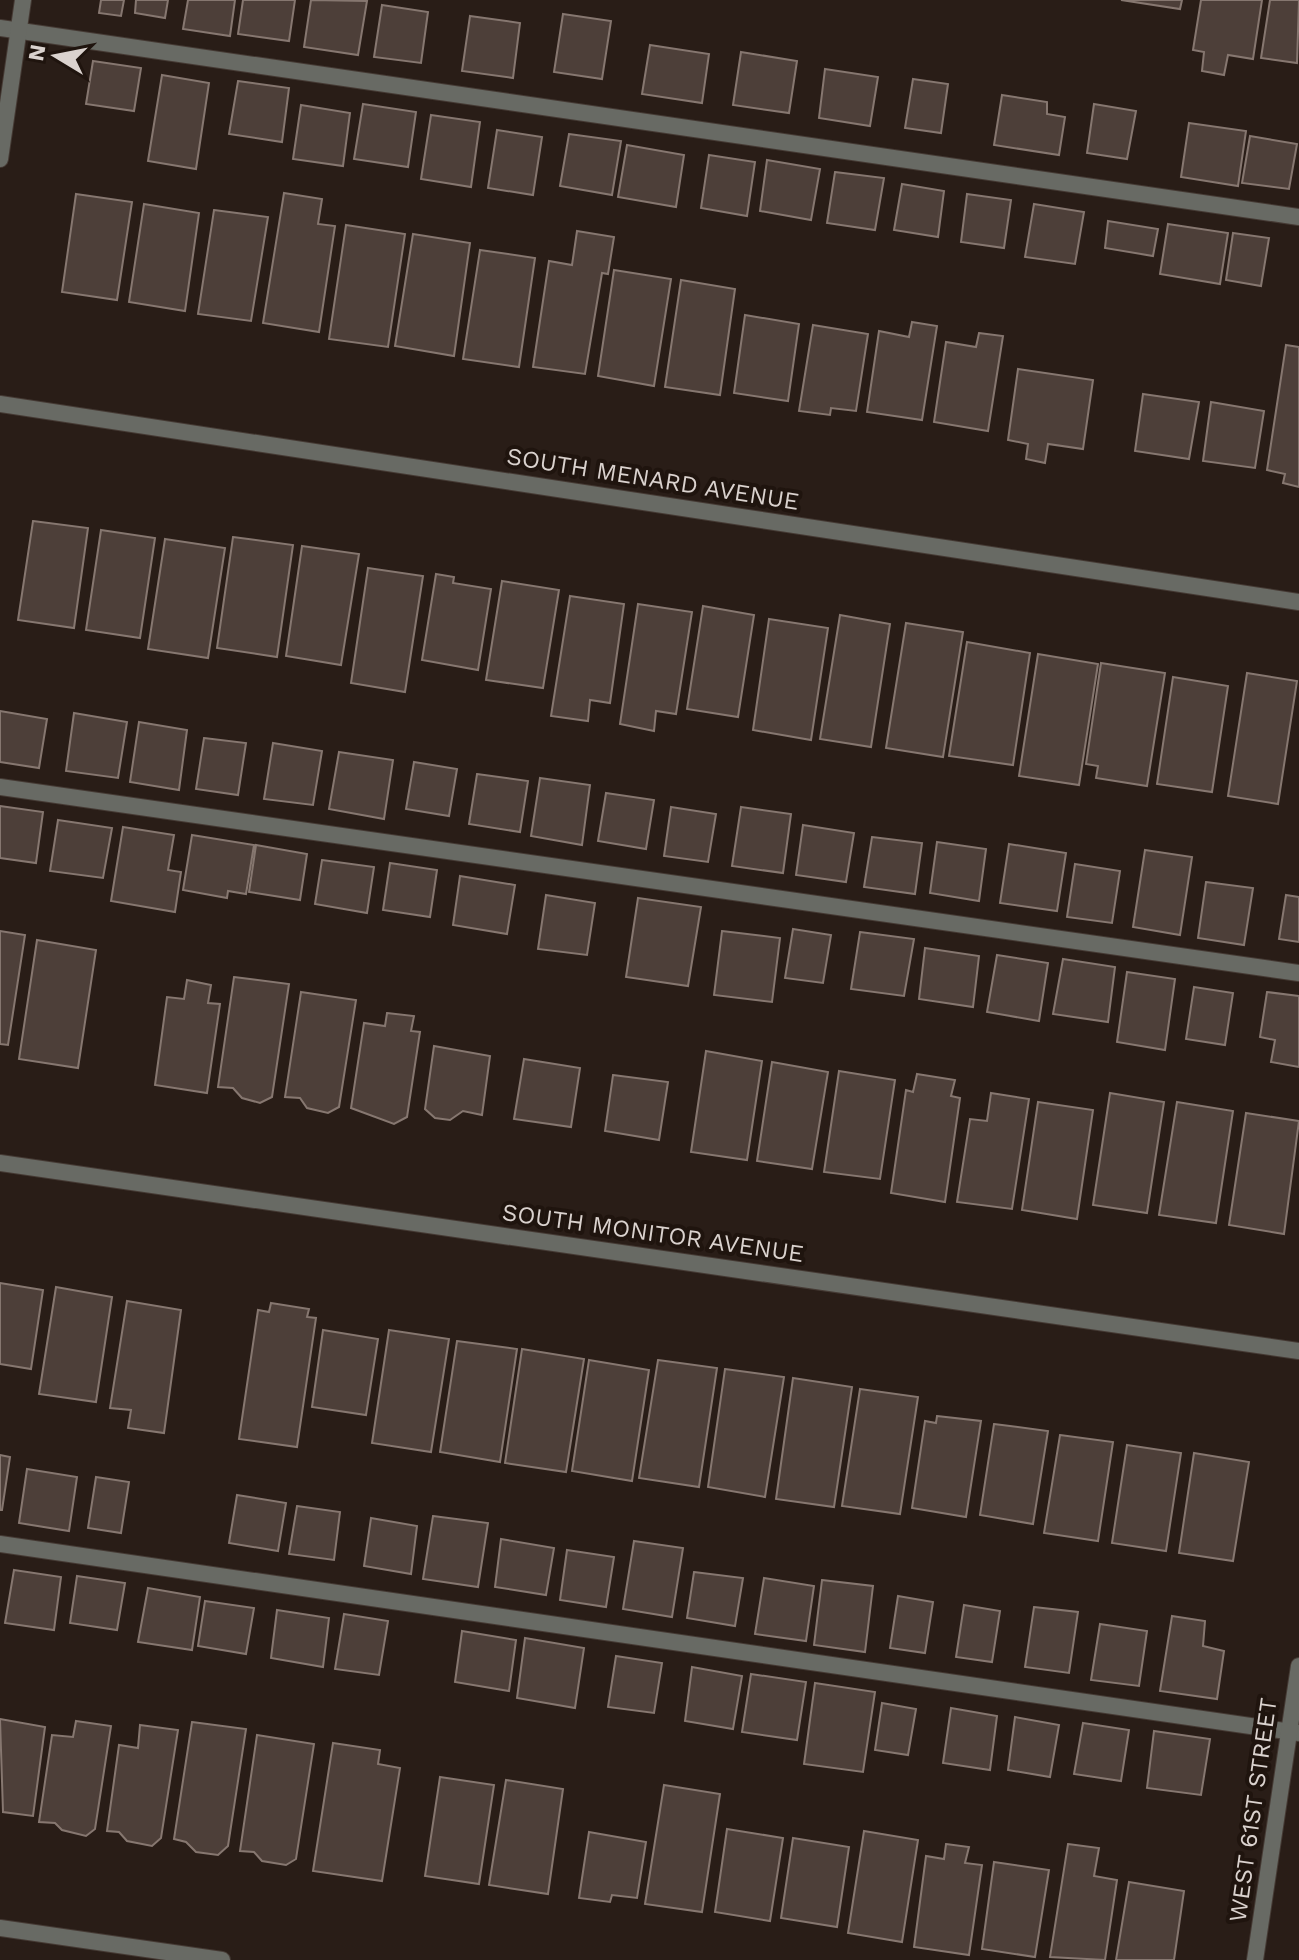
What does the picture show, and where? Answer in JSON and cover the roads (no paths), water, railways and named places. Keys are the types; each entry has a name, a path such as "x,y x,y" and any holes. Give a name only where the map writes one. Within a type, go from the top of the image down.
{"street":[{"path":"0,159 23,0"},
{"path":"0,28 1299,217"},
{"name":"SOUTH MENARD AVENUE","path":"0,404 1299,602"},
{"path":"0,787 1299,973"},
{"name":"SOUTH MONITOR AVENUE","path":"0,1163 1299,1351"},
{"path":"0,1544 1294,1732"},
{"name":"WEST 61ST STREET","path":"1255,1960 1294,1732 1299,1666"},
{"path":"0,1928 222,1960"}]}
